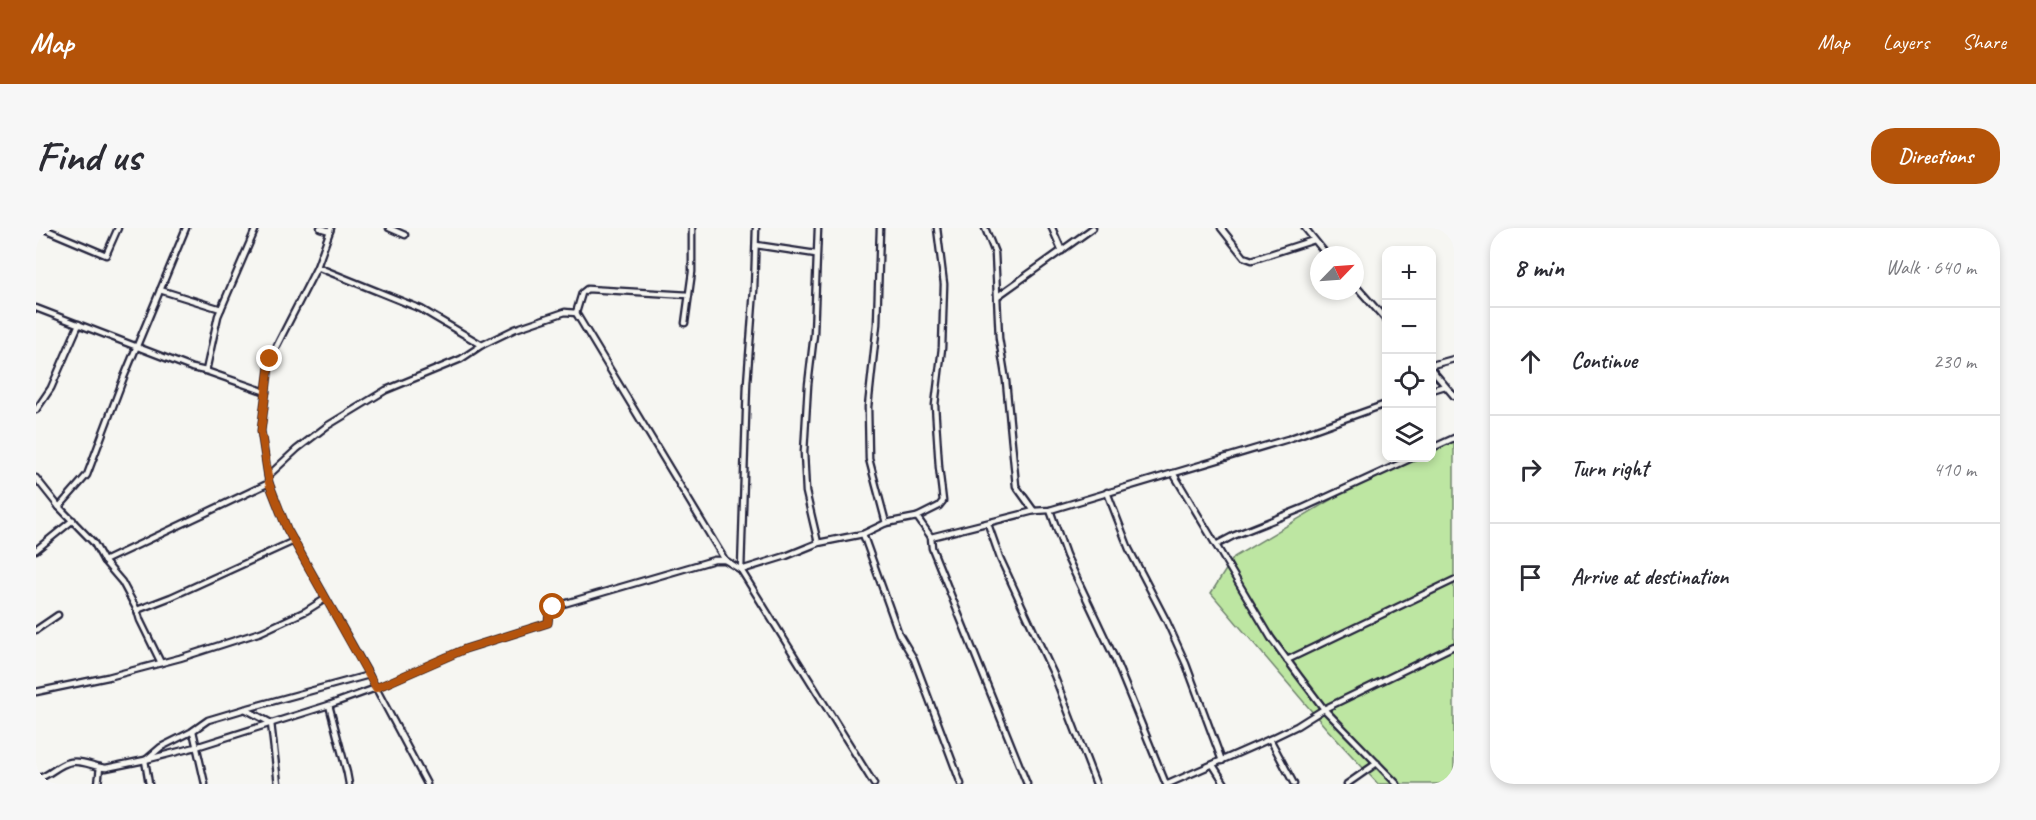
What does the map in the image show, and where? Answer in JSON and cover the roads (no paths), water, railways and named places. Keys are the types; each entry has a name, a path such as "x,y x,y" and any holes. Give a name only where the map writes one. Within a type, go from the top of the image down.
{"street":[{"path":"42,228 106,255 118,228"},
{"path":"59,507 87,475 137,345 186,228"},
{"path":"206,371 221,309 256,228"},
{"path":"320,228 330,229 317,267 270,359 261,431 269,483 294,541 369,675 426,784"},
{"path":"388,228 405,234"},
{"path":"685,323 693,244 692,228"},
{"path":"741,570 747,383 756,228"},
{"path":"818,228 814,334 804,452 806,492 818,543"},
{"path":"880,228 876,324 868,407 869,459 886,523"},
{"path":"741,570 818,543 863,534 886,523 917,517 939,506 943,501 935,405 942,348 944,284 938,228"},
{"path":"985,228 996,253 999,338 1006,381 1016,486 1034,511"},
{"path":"1052,228 1062,251"},
{"path":"998,296 1094,228"},
{"path":"1221,228 1244,257 1252,260 1314,240"},
{"path":"1305,228 1319,246"},
{"path":"756,245 816,254"},
{"path":"317,267 422,309 482,345"},
{"path":"689,295 587,289 582,293 576,313 725,560 741,570 874,784"},
{"path":"160,290 221,309"},
{"path":"1364,295 1382,315"},
{"path":"36,308 192,368 266,392"},
{"path":"268,476 297,449 327,426 386,390 461,359 482,345 515,329 565,312 576,313"},
{"path":"36,410 51,388 79,324"},
{"path":"1436,364 1454,359"},
{"path":"1436,376 1454,396"},
{"path":"1436,389 1445,386"},
{"path":"931,537 1034,511 1050,510 1288,439 1382,405"},
{"path":"1436,446 1454,438"},
{"path":"1216,545 1403,462"},
{"path":"1173,473 1271,638 1324,709 1397,784"},
{"path":"36,478 59,507 94,543 122,582 161,663"},
{"path":"105,561 269,483"},
{"path":"1107,492 1129,549 1186,663 1222,761"},
{"path":"1050,510 1066,555 1114,657 1167,784 1270,740 1324,709 1454,646"},
{"path":"917,517 931,537 932,548 1027,784"},
{"path":"36,550 73,520"},
{"path":"988,524 1000,558 1054,675 1096,784"},
{"path":"863,534 899,634 914,659 961,784"},
{"path":"137,610 294,541"},
{"path":"36,779 43,778 62,764 72,761 86,762 100,767 145,760 196,747 329,705 376,688 465,649 548,623 549,613 553,607 714,560 725,560"},
{"path":"1287,660 1454,580"},
{"path":"36,692 161,663 261,632 306,612 326,599"},
{"path":"36,630 58,615"},
{"path":"145,760 161,747 208,720 369,675"},
{"path":"329,705 349,784"},
{"path":"245,709 271,723"},
{"path":"271,723 278,784"},
{"path":"192,731 205,784"},
{"path":"1270,740 1294,784"},
{"path":"145,760 149,784"},
{"path":"1347,784 1377,763"},
{"path":"1213,765 1225,784"},
{"path":"98,784 100,767"}]}
